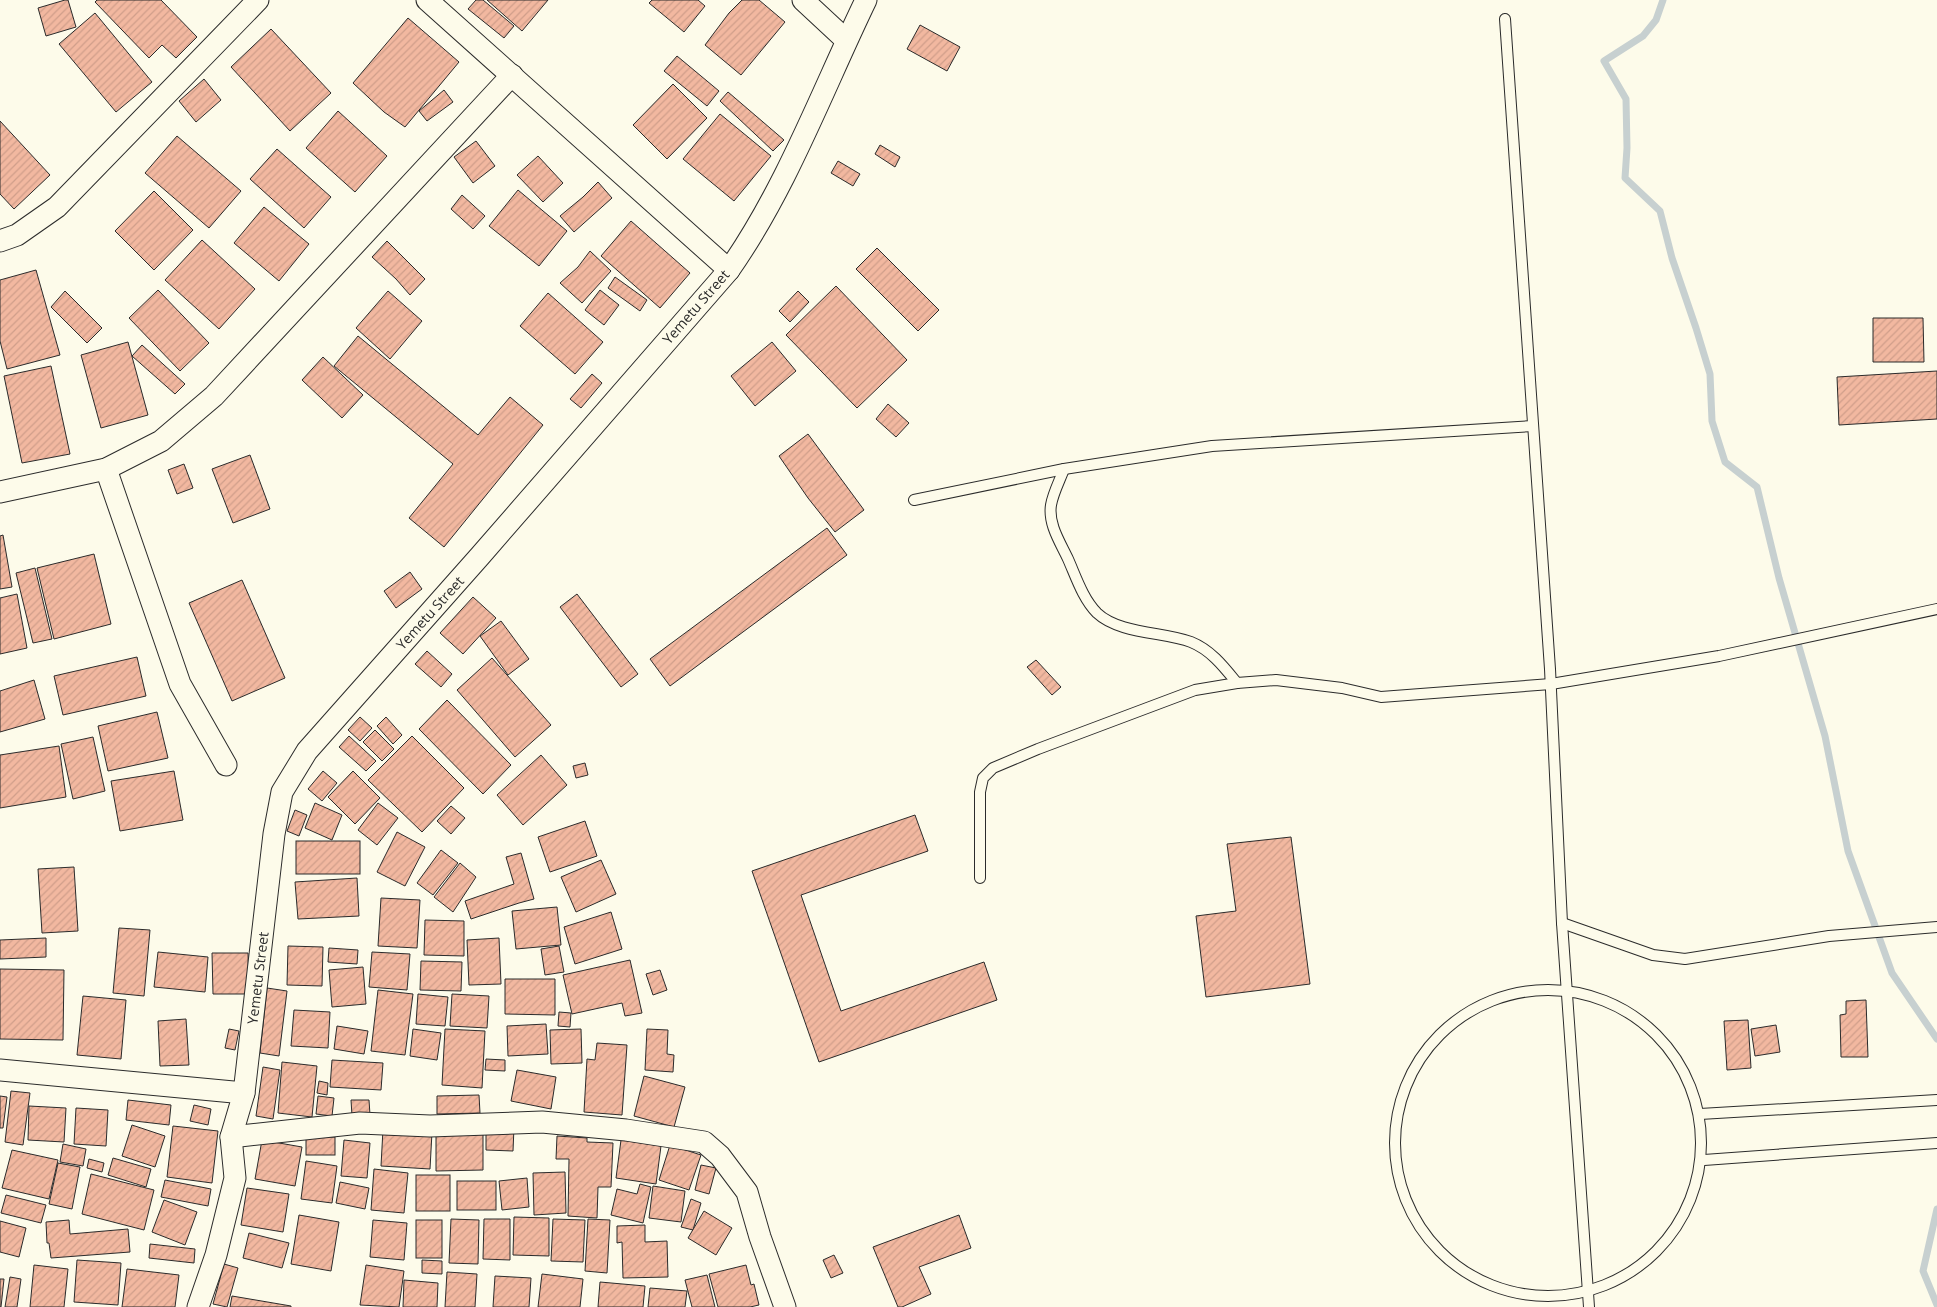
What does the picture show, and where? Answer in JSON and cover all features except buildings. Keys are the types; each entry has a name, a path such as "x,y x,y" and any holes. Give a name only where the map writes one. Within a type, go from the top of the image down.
{"street":[{"path":"0,241 17,234 57,207 258,0"},
{"path":"427,0 729,270"},
{"path":"803,0 846,40"},
{"name":"Yemetu Street","path":"198,1307 216,1255 235,1178 230,1137 244,1093 274,834 282,792 307,751 729,270 772,201 866,0"},
{"path":"0,492 106,469 161,441 214,396 512,75"},
{"path":"106,469 180,684 226,765"},
{"path":"0,1070 244,1093"},
{"path":"230,1137 360,1123 430,1126 542,1122 626,1130 704,1142 720,1156 746,1192 785,1307"}],"lane":[{"path":"1505,19 1551,684 1562,923 1589,1307"},
{"path":"914,500 1064,469 1212,446 1533,426"},
{"path":"1064,469 1051,505 1052,525 1089,602 1098,614 1108,620 1139,631 1191,642 1203,648 1221,663 1236,682"},
{"path":"980,878 980,792 983,778 993,768 1038,749 1195,690 1236,682 1276,680 1342,688 1381,697 1551,684 1719,656 1937,609"},
{"path":"1562,923 1653,955 1685,959 1829,936 1937,927"},
{"path":"1532,993 1568,993 1600,999 1644,1021 1680,1062 1700,1114 1704,1160 1693,1201 1666,1243 1622,1279 1588,1291 1538,1296 1505,1290 1462,1272 1429,1241 1405,1199 1395,1144 1404,1078 1427,1041 1466,1011 1500,998 1532,993"},
{"path":"1700,1114 1933,1100"},
{"path":"1704,1160 1933,1144"}],"waterway":[{"path":"1663,0 1656,20 1643,36 1604,61 1626,99 1627,148 1625,178 1660,211 1672,258 1710,374 1712,421 1725,462 1757,487 1779,578 1825,736 1848,851 1892,973 1937,1039"},
{"path":"1937,1209 1923,1271 1937,1305"}]}
